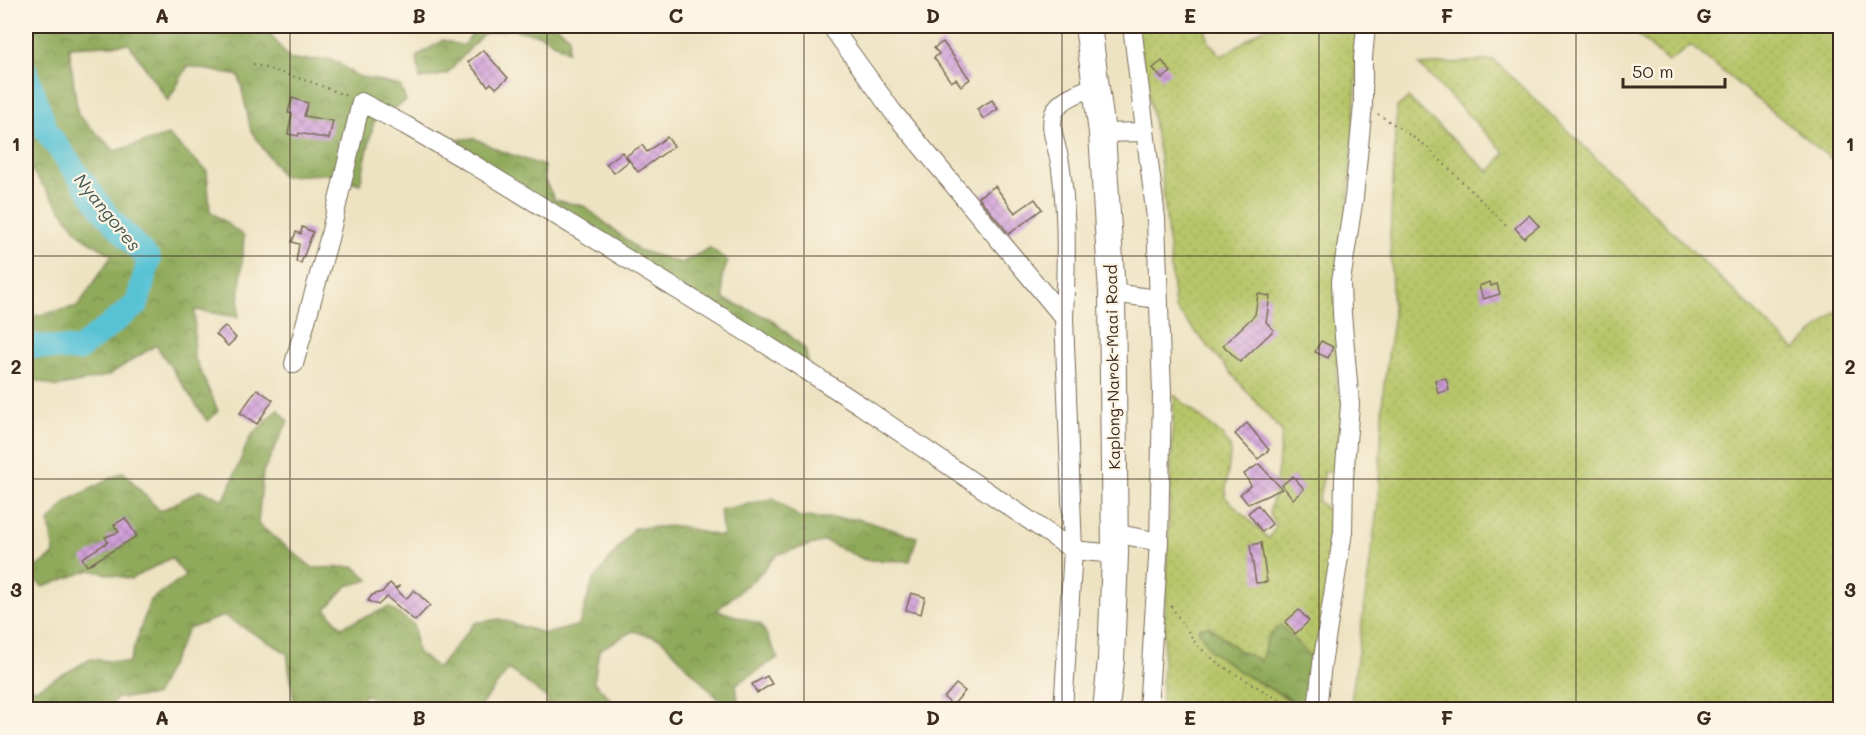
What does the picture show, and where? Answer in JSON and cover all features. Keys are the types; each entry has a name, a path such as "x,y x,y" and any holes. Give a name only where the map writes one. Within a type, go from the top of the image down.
{"highway":[{"name":"Kaplong-Narok-Maai Road","path":"1088,26 1102,133 1112,293 1114,544 1111,660 1106,710"}],"street":[{"path":"831,26 893,112 1064,318"},
{"path":"1132,26 1156,218 1162,393 1159,542 1148,710"},
{"path":"1317,710 1343,532 1344,478 1350,405 1341,281 1354,197 1363,105 1366,26"},
{"path":"1063,710 1073,550 1064,318 1064,206 1053,118 1055,111 1065,101 1095,86"},
{"path":"294,364 329,239 361,102 405,124 471,163 756,338 860,405 1073,550 1114,544 1159,542"},
{"path":"1102,133 1144,132"},
{"path":"1112,293 1158,299"}],"path":[{"path":"253,64 311,82 361,102"},
{"path":"1363,105 1425,145 1508,227"},
{"path":"1155,597 1173,607 1197,645 1219,664 1296,710"}],"green space":[{"path":"26,26 270,26 271,35 290,60 332,59 357,76 400,86 406,101 374,121 360,184 327,174 282,176 251,131 239,76 188,66 168,101 129,44 69,47 78,115 115,151 168,135 207,171 210,211 244,236 238,317 195,310 194,356 218,411 207,421 156,345 107,376 57,387 26,377 26,318 78,306 112,255 81,236 26,163"},
{"path":"478,26 557,26 569,36 568,52 541,35 509,29 483,34 447,74 420,79 417,56 443,40 463,46"},
{"path":"1136,26 1204,26 1209,42 1222,56 1267,26 1360,26 1336,388 1344,399 1336,471 1325,471 1318,501 1332,514 1328,544 1332,553 1316,663 1268,637 1261,661 1238,650 1209,626 1198,628 1210,650 1245,675 1306,709 1161,709 1174,395 1222,435 1231,448 1225,497 1269,539 1276,525 1269,514 1275,492 1282,432 1175,308 1160,158"},
{"path":"1628,26 1840,26 1840,166 1691,46 1668,62"},
{"path":"1494,60 1795,350 1840,308 1840,709 1350,710 1378,503 1383,393 1393,319 1390,234 1397,107 1408,98 1489,172 1505,153 1419,65"},
{"path":"474,138 498,150 544,166 544,179 555,200 584,206 639,250 681,263 710,248 728,261 722,277 724,299 771,319 805,349 809,366 441,141"},
{"path":"278,409 288,421 263,472 258,524 313,568 355,567 369,580 347,586 326,609 341,627 389,607 414,625 417,652 438,668 475,623 499,619 546,634 579,625 593,581 634,528 678,526 723,537 720,510 774,498 799,517 858,519 917,537 910,561 865,560 825,541 778,554 758,576 717,610 761,624 778,658 736,684 739,709 728,709 661,639 633,631 599,650 594,682 620,709 546,709 548,699 509,669 478,709 400,709 364,694 361,709 295,709 287,653 224,616 188,629 155,696 117,698 107,709 26,710 26,685 36,689 91,659 129,663 150,600 186,576 171,558 131,579 90,570 43,587 28,574 54,554 49,522 67,501 123,472 160,511 201,490 224,500 250,437"},
{"path":"1281,625 1316,663 1309,709 1245,675 1210,650 1198,628 1209,626 1238,650 1261,661 1268,637"}],"building":[{"path":"943,42 970,79 961,86 956,79 951,82 934,58 939,54 934,48"},
{"path":"483,50 508,78 496,88 491,83 488,86 468,62"},
{"path":"1162,61 1171,72 1162,79 1153,68"},
{"path":"292,98 308,103 304,116 333,121 329,139 299,133 298,136 288,134 292,114 288,113"},
{"path":"992,100 998,109 983,119 977,109"},
{"path":"667,137 674,146 638,172 626,156 642,145 647,152"},
{"path":"622,152 629,161 614,173 606,164"},
{"path":"995,186 1015,213 1035,199 1042,209 1009,234 978,197"},
{"path":"1529,215 1539,226 1524,238 1515,228"},
{"path":"302,227 313,232 301,263 296,262 299,244 292,242 296,232 301,234"},
{"path":"1490,282 1491,286 1497,284 1500,294 1483,299 1479,286"},
{"path":"1258,294 1270,296 1266,322 1274,330 1240,362 1223,345 1255,315"},
{"path":"225,326 236,338 228,346 216,334"},
{"path":"1321,341 1333,347 1328,358 1315,352"},
{"path":"1446,378 1449,390 1438,393 1435,380"},
{"path":"257,389 273,400 257,424 240,413"},
{"path":"1247,423 1269,450 1258,459 1235,434"},
{"path":"1259,464 1282,489 1248,504 1240,494 1251,485 1244,474"},
{"path":"1293,476 1304,489 1293,499 1282,485"},
{"path":"1258,505 1272,524 1262,532 1248,513"},
{"path":"125,518 137,536 87,566 82,558 108,542 105,537 119,532 114,525"},
{"path":"1261,543 1267,582 1256,583 1250,545"},
{"path":"390,583 395,588 400,586 396,589 406,599 414,590 430,605 415,621 387,597 378,605 368,601 372,595 382,592"},
{"path":"911,593 925,597 921,614 906,610"},
{"path":"1299,610 1309,621 1295,634 1285,622"},
{"path":"767,676 772,684 757,693 752,684"},
{"path":"956,684 965,691 953,705 944,698"}],"waterway":[{"name":"Nyangores","path":"26,72 47,132 107,215 149,260 137,304 78,350 26,345"}]}
